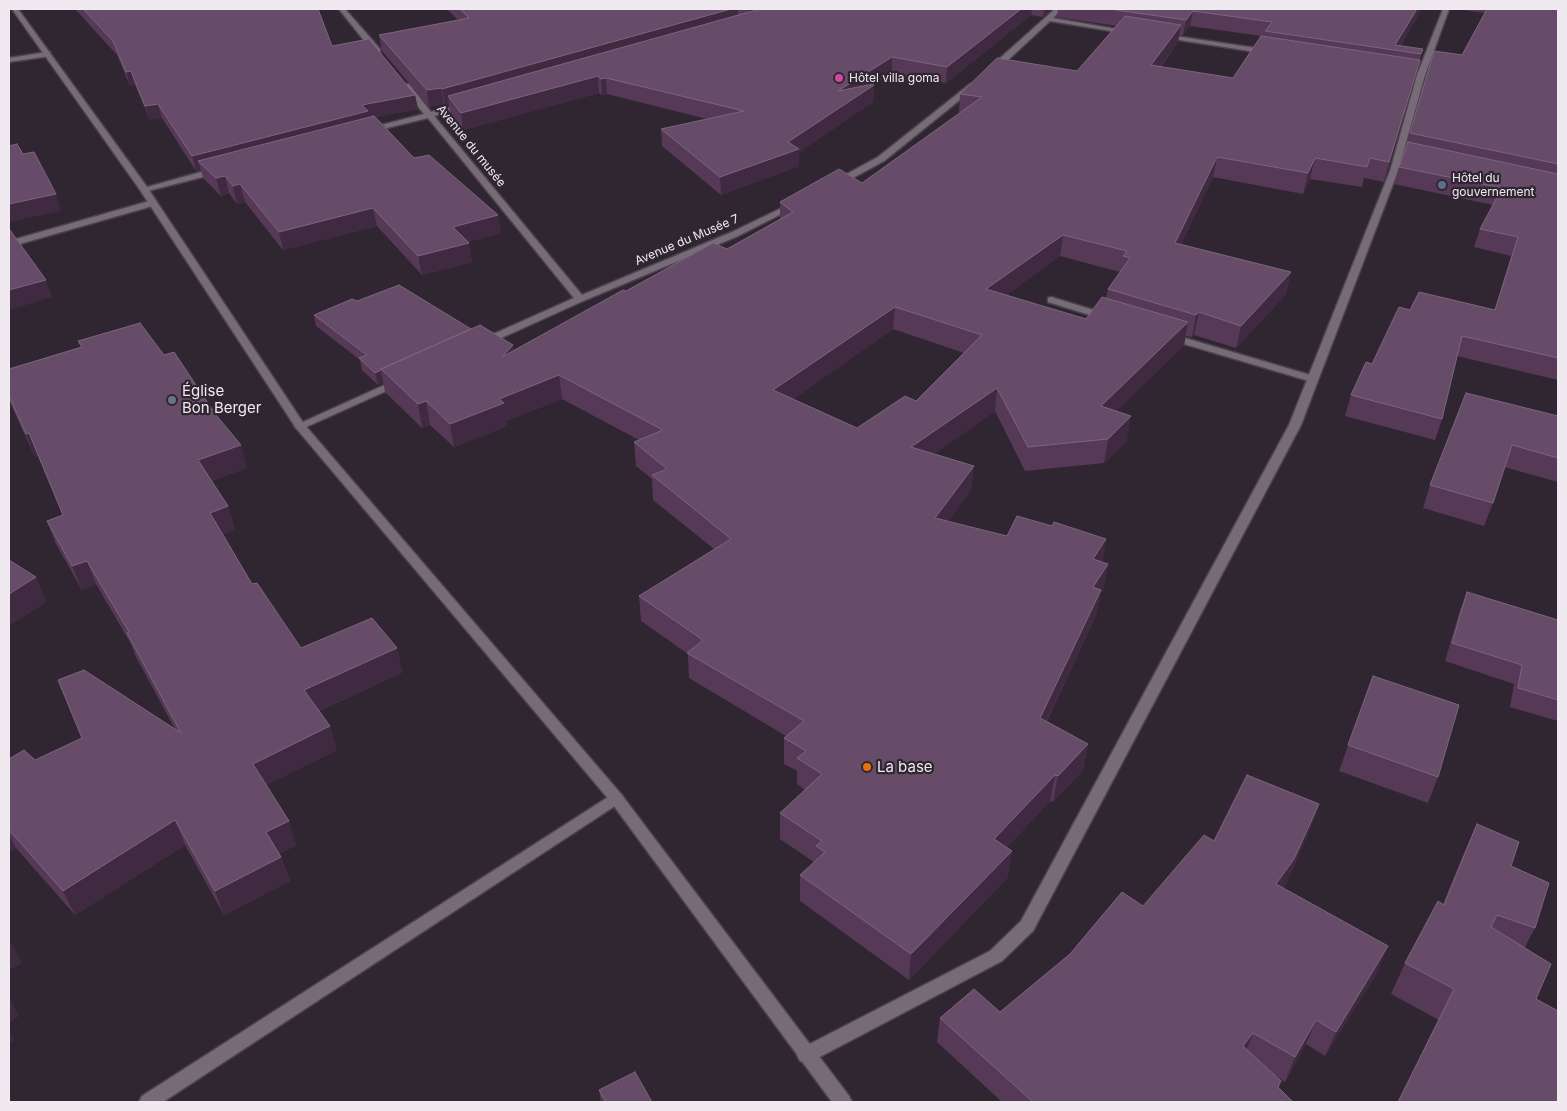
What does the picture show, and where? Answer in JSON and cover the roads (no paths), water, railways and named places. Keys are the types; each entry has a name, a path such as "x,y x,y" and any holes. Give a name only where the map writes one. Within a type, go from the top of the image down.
{"street":[{"path":"15,9 144,189 300,426 616,798 806,1055 843,1102"},
{"path":"342,9 380,54"},
{"path":"826,189 881,159 983,78 1059,9"},
{"path":"806,1055 996,956 1027,926 1295,425 1404,155 1416,74 1446,9"},
{"path":"1049,19 1137,32"},
{"path":"1156,36 1274,53"},
{"path":"9,60 47,54"},
{"name":"Avenue du musée","path":"399,77 580,299"},
{"path":"363,132 478,102"},
{"path":"144,189 230,167"},
{"name":"Avenue du Musée 7","path":"472,348 580,299 735,234 802,202"},
{"path":"9,244 153,203"},
{"path":"1051,300 1116,320"},
{"path":"1154,331 1313,379"},
{"path":"300,426 408,377"},
{"path":"148,1102 616,798"}],"place":[{"name":"Hôtel villa goma","path":"839,78"},
{"name":"Hôtel du gouvernement","path":"1442,185"},
{"name":"Église Bon Berger","path":"172,400"},
{"name":"La base","path":"867,767"}]}
